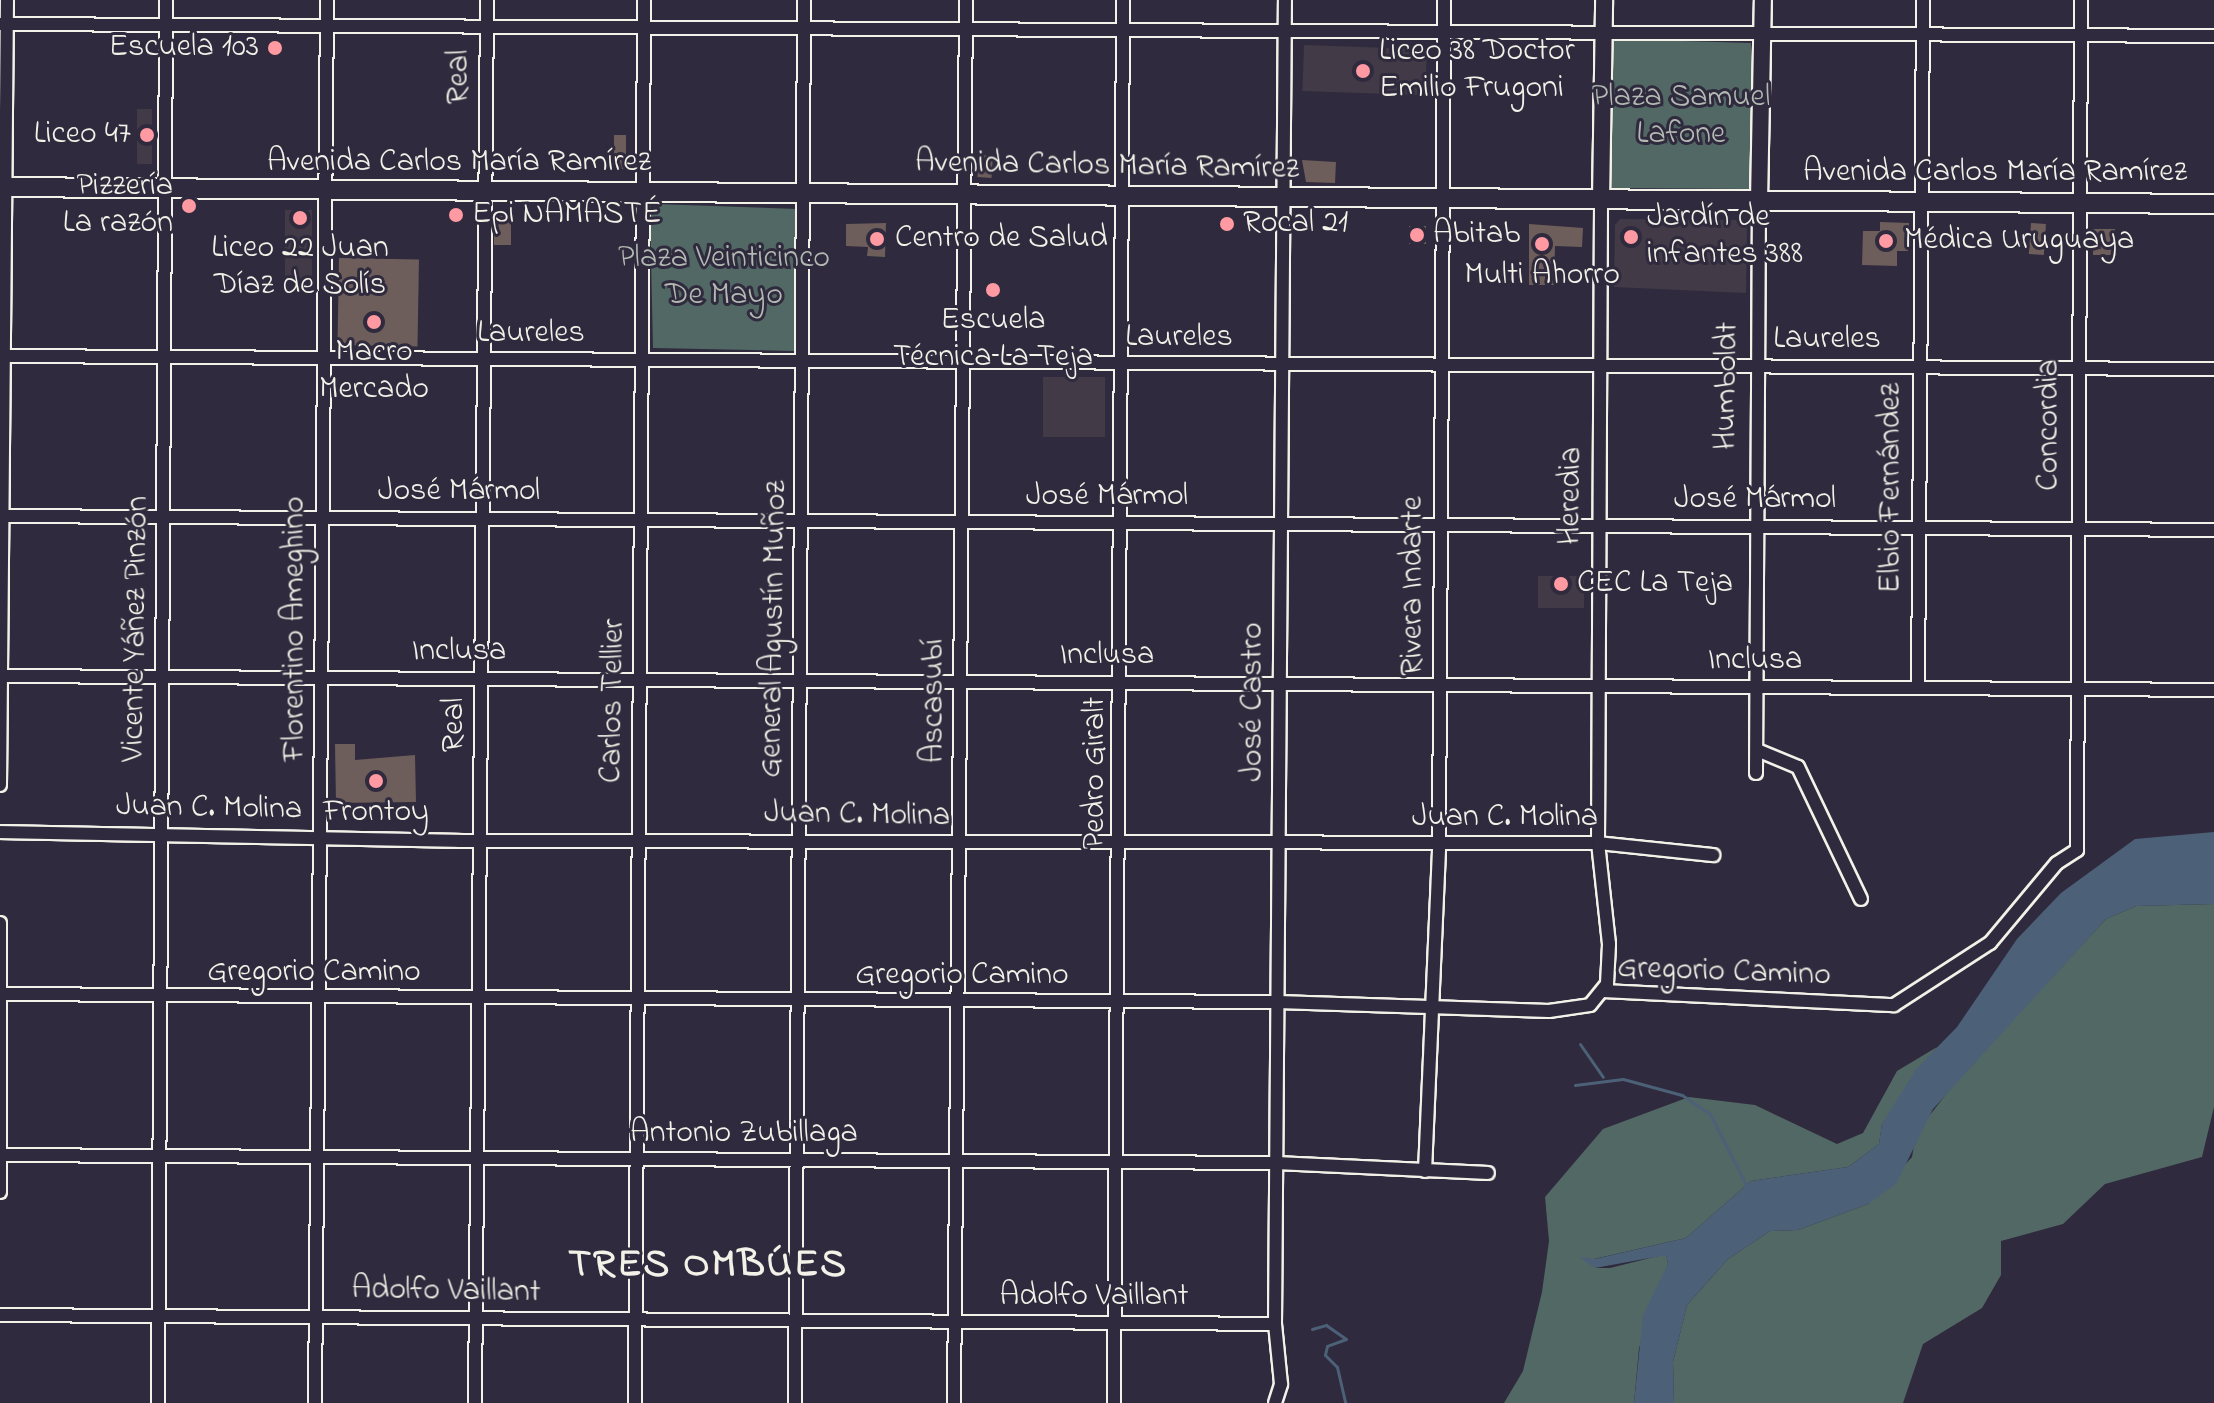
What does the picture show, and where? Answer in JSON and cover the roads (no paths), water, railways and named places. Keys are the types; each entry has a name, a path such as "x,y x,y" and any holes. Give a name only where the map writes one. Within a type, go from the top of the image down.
{"main road":[{"name":"Avenida Carlos María Ramírez","path":"4,187 1287,200 2214,204"}],"street":[{"path":"0,785 3,24 7,0"},
{"name":"Vicente Yáñez Pinzón","path":"158,1403 160,676 165,516 161,190 166,0"},
{"name":"Florentino Ameghino","path":"315,1403 327,0"},
{"name":"Real","path":"475,1403 487,0"},
{"name":"Carlos Tellier","path":"635,1403 644,0"},
{"name":"General Agustín Muñoz","path":"795,1403 806,195 804,0"},
{"name":"Ascasubí","path":"954,1403 966,0"},
{"name":"Pedro Giralt","path":"1114,1403 1122,843 1123,0"},
{"name":"José Castro","path":"1275,1403 1281,1384 1275,1324 1282,364 1287,200 1285,0"},
{"name":"Rivera Indarte","path":"1425,1171 1439,844 1444,0"},
{"name":"Heredia","path":"1604,0 1598,686 1598,843 1608,917 1604,991"},
{"name":"Humboldt","path":"1756,773 1759,687 1754,527 1755,366 1763,0"},
{"name":"Elbio Fernández","path":"1918,688 1923,0"},
{"name":"Concordia","path":"1914,997 1990,943 2057,863 2077,850 2076,368 2081,204 2081,0"},
{"path":"3,24 486,24 2214,36"},
{"name":"Laureles","path":"1,356 804,364 961,362 2214,369"},
{"name":"José Mármol","path":"1,516 642,518 960,524 1124,520 1281,524 2214,530"},
{"name":"Inclusa","path":"2,676 2214,690"},
{"path":"1757,750 1798,767 1861,899"},
{"name":"Juan C. Molina","path":"0,832 959,844 1598,843 1713,855"},
{"path":"0,923 0,1192"},
{"name":"Gregorio Camino","path":"1,994 159,999 1278,1002 1549,1011 1585,1007 1604,991 1894,1005 1914,997"},
{"name":"Antonio Zubillaga","path":"0,1155 1277,1163 1488,1173"},
{"name":"Adolfo Vaillant","path":"0,1315 1275,1324"}],"water":[{"path":"2214,832 2214,904 2136,906 2106,919 1933,1109 1896,1184 1868,1204 1798,1230 1770,1231 1728,1259 1687,1305 1673,1362 1674,1403 1634,1403 1643,1315 1668,1264 1666,1255 1595,1268 1579,1257 1595,1259 1686,1238 1751,1181 1848,1167 1879,1144 1882,1124 1916,1069 1957,1027 2017,939 2061,893 2135,839"}],"waterway":[{"path":"1580,1044 1603,1077"},
{"path":"1575,1085 1623,1079 1682,1095 1710,1114 1746,1185"},
{"path":"1312,1329 1326,1325 1346,1339 1327,1346 1325,1355 1337,1367 1345,1403"}],"place":[{"name":"Escuela 103","path":"275,48"},
{"name":"Liceo 38 Doctor Emilio Frugoni","path":"1363,71"},
{"name":"Liceo 47","path":"147,135"},
{"name":"Pizzería La razón","path":"189,206"},
{"name":"Epi NAMASTÉ","path":"456,215"},
{"name":"Liceo 22 Juan Díaz de Solís","path":"300,218"},
{"name":"Rocal 21","path":"1227,224"},
{"name":"Abitab","path":"1417,235"},
{"name":"Jardín de infantes 388","path":"1631,237"},
{"name":"Centro de Salud","path":"877,239"},
{"name":"Médica Uruguaya","path":"1886,241"},
{"name":"Multi Ahorro","path":"1542,244"},
{"name":"Escuela Técnica La Teja","path":"993,290"},
{"name":"Macro Mercado","path":"374,322"},
{"name":"CEC La Teja","path":"1561,584"},
{"name":"Frontoy","path":"376,781"}],"district":[{"name":"TRES OMBÚES","path":"708,1266"}],"park label":[{"name":"Plaza Samuel Lafone","path":"1681,118"},
{"name":"Plaza Veinticinco De Mayo","path":"724,278"}]}
